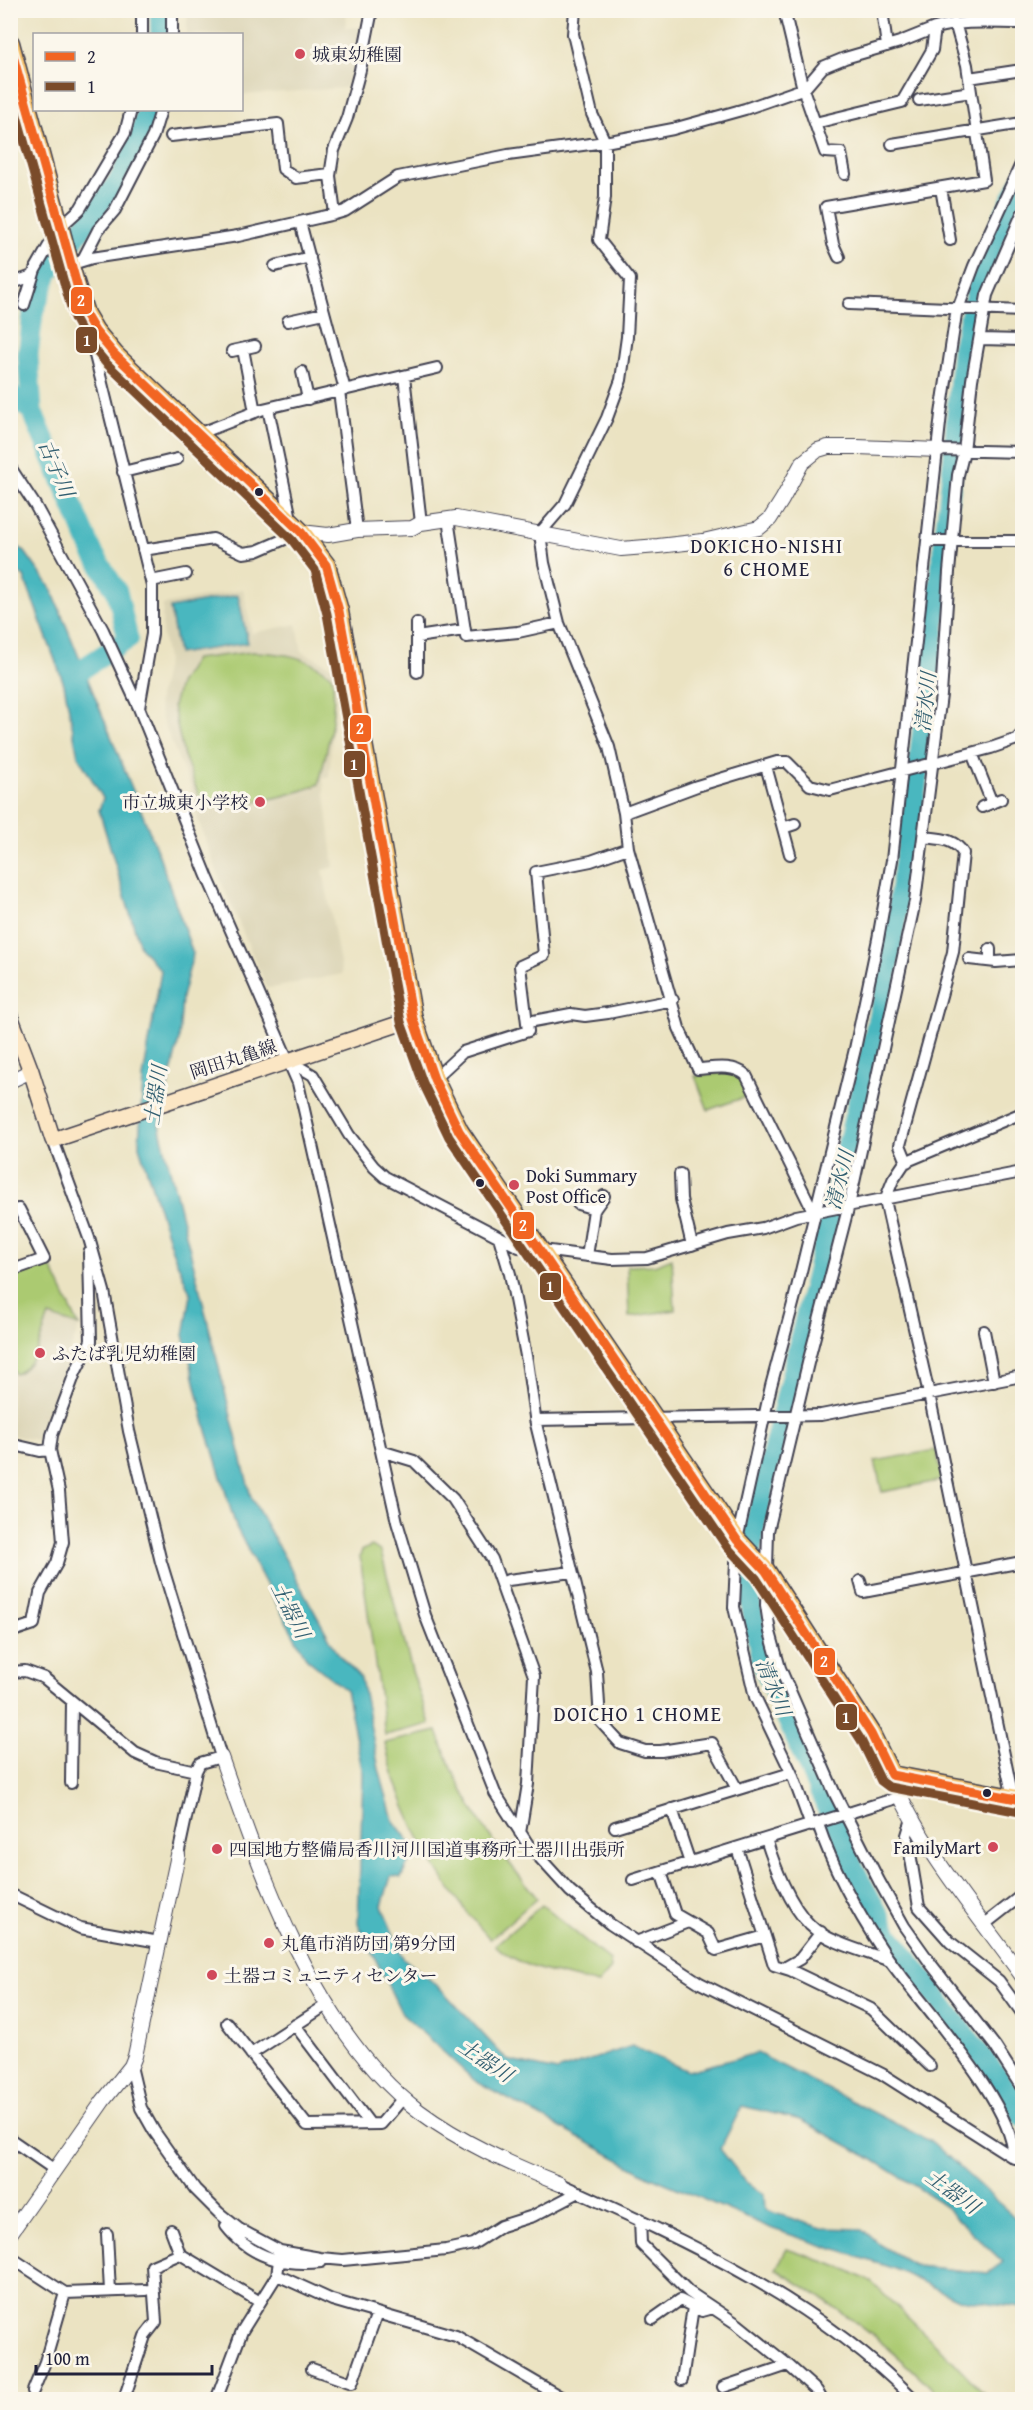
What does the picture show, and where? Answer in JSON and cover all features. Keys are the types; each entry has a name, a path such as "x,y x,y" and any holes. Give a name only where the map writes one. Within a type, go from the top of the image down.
{"main road":[{"path":"10,44 60,231 76,263 85,314 95,331 114,354 296,527 326,565 335,592 413,1019 434,1079 459,1131 737,1541 766,1572 871,1734 891,1775 1018,1799"},
{"path":"10,1016 57,1139"},
{"name":"岡田丸亀線","path":"57,1139 413,1019"}],"street":[{"path":"142,10 142,33"},
{"path":"172,10 172,33"},
{"path":"335,214 330,174 334,150 347,118 360,70 372,10"},
{"path":"574,10 573,34 592,114 605,142 605,196 599,240 630,279 627,337 621,380 608,418 565,504 540,533 544,563 559,623 609,747 624,813 628,848 673,1000 679,1028 698,1069 731,1068 740,1070 746,1075 814,1213"},
{"path":"784,10 803,89 825,152 841,153 845,174"},
{"path":"882,10 887,46"},
{"path":"76,263 238,236 335,214 345,211 398,177 508,154 605,142 673,129 745,109 803,89 823,67 935,28 976,21 1023,22"},
{"path":"839,257 833,244 826,207 984,180 969,78 955,23"},
{"path":"815,123 902,102 932,50 935,28"},
{"path":"969,78 1023,69"},
{"path":"919,100 971,92"},
{"path":"24,305 32,276 60,231 80,209 125,133 131,111"},
{"path":"76,263 98,230 115,210 153,136 161,111"},
{"path":"892,144 1023,123"},
{"path":"171,136 278,124 283,169 296,178 330,174"},
{"path":"1020,2158 998,2108 965,2058 891,1961 846,1889 755,1697 734,1607 737,1541 855,1049 892,860 904,772 948,361 974,266 1023,162"},
{"path":"941,188 950,240"},
{"path":"1023,214 987,295 958,475 933,764 907,949 849,1205 768,1531 766,1572 766,1605 770,1632 780,1668 845,1816 904,1926 995,2046 1023,2088"},
{"path":"300,222 342,391 357,530"},
{"path":"274,266 310,257"},
{"path":"10,284 32,276"},
{"path":"849,304 1023,310"},
{"path":"288,321 324,313"},
{"path":"85,314 151,581 152,634 139,708"},
{"path":"980,339 1023,340"},
{"path":"255,346 238,350 255,412"},
{"path":"198,434 268,408 437,368"},
{"path":"302,372 308,399"},
{"path":"404,376 421,523"},
{"path":"268,408 296,527"},
{"path":"143,550 213,539 243,553 257,551 296,527 328,535 357,530 412,528 421,523 456,518 621,549 658,546 759,528 770,519 783,500 802,463 818,450 828,447 1023,452"},
{"path":"123,472 177,459"},
{"path":"10,467 103,630 139,708 207,876 298,1083 397,1522 425,1615 495,1793 520,1833 570,1891 610,1924 700,1983 882,2074 1020,2158"},
{"path":"448,519 466,637 518,632 559,623"},
{"path":"928,541 1023,542"},
{"path":"151,581 186,574"},
{"path":"417,623 417,672"},
{"path":"417,637 464,630"},
{"path":"624,813 697,786 786,762 810,785 830,790 972,753 1017,739 1023,734"},
{"path":"972,753 991,803"},
{"path":"766,766 789,854"},
{"path":"783,828 795,824"},
{"path":"907,1162 900,1145 954,952 963,853 959,846 946,840 924,837"},
{"path":"434,1079 463,1052 528,1031 519,966 544,955 536,872 591,861 628,848"},
{"path":"990,949 990,962"},
{"path":"969,959 990,962 1023,960"},
{"path":"528,1022 571,1014 585,1016 608,1013 673,1000"},
{"path":"289,1061 313,1075 349,1135 374,1167 385,1177 519,1247 539,1251 587,1257 639,1259 849,1205 1022,1173"},
{"path":"10,1081 31,1071"},
{"path":"1018,1799 885,1200 892,1180 907,1162 1023,1113"},
{"path":"57,1139 104,1291 129,1431 161,1562 221,1757 260,1868 290,1934 328,2004 368,2064 418,2110 470,2145 640,2219 755,2279 810,2312 869,2356 915,2400"},
{"path":"680,1174 681,1199 692,1245"},
{"path":"587,1257 595,1209 604,1196"},
{"path":"578,1204 595,1209"},
{"path":"10,1210 19,1209 44,1259 10,1271"},
{"path":"499,1237 510,1274 527,1361 535,1420 597,1672 600,1721 607,1732 620,1743 645,1751 661,1751 712,1743 737,1789"},
{"path":"10,1632 34,1624 40,1593 61,1554 63,1526 59,1491 50,1450 52,1435 75,1373 91,1341 88,1238"},
{"path":"984,1331 994,1382"},
{"path":"535,1420 766,1418 821,1415 1023,1376"},
{"path":"10,1444 40,1451 50,1450"},
{"path":"381,1451 414,1461 453,1499 492,1559 501,1583 534,1676 528,1784 520,1833"},
{"path":"860,1581 863,1592 1023,1562"},
{"path":"501,1583 508,1580 572,1572"},
{"path":"10,1672 26,1671 44,1678 135,1753 155,1762 196,1771"},
{"path":"71,1783 72,1701"},
{"path":"10,2234 131,2066 196,1771 200,1763 221,1757"},
{"path":"615,1827 791,1773"},
{"path":"891,1775 912,1819 938,1860 1023,1976"},
{"path":"633,1880 845,1816 900,1797"},
{"path":"672,1809 690,1863"},
{"path":"912,1819 907,1835 919,1907 950,1942 999,1981 1023,2013"},
{"path":"765,1839 775,1867 810,1926 833,1940 891,1961"},
{"path":"737,1848 774,1965 871,2009 930,2066"},
{"path":"661,1872 675,1914 708,1933 716,1950 765,1936"},
{"path":"10,1894 80,1928 159,1942"},
{"path":"985,1924 1023,1895"},
{"path":"636,1942 688,1922"},
{"path":"784,1968 800,1959 821,1932"},
{"path":"251,2054 328,2004"},
{"path":"227,2023 307,2125 381,2124 403,2098"},
{"path":"295,2025 370,2124"},
{"path":"131,2066 141,2108 154,2131 195,2189 219,2213 239,2229 280,2251 343,2260"},
{"path":"10,2139 56,2170"},
{"path":"219,2213 228,2229 249,2247 268,2258 305,2264 446,2250 473,2244 501,2226 533,2216 579,2192"},
{"path":"640,2219 641,2244 689,2292 737,2324 809,2382 822,2400"},
{"path":"171,2230 180,2254 260,2302"},
{"path":"107,2235 110,2292"},
{"path":"125,2396 145,2336 156,2322 152,2266 180,2254"},
{"path":"10,2257 65,2293 146,2290"},
{"path":"214,2400 218,2396 242,2331 277,2275 279,2261"},
{"path":"277,2275 332,2300 456,2336 566,2400"},
{"path":"33,2391 45,2362 65,2293"},
{"path":"652,2319 680,2300 702,2311 713,2308"},
{"path":"682,2380 693,2307"},
{"path":"312,2369 352,2383 377,2313"},
{"path":"723,2387 788,2365"}],"shaded area":[{"name":"城東幼稚園","path":"187,10 344,11 347,13 345,28 363,27 354,74 344,88 243,95 243,33 187,33"},
{"name":"市立城東小学校","path":"243,589 252,633 297,624 302,652 333,667 336,679 329,777 323,779 334,867 323,870 342,974 267,988 220,879 197,817 190,786 162,719 158,703 167,660 162,631 163,605"},
{"name":"ふたば乳児幼稚園","path":"50,1264 79,1326 41,1436 36,1440 11,1435 10,1277"}],"green space":[{"path":"252,652 295,657 313,664 332,676 333,717 319,784 262,801 203,807 183,753 173,706 179,684 195,659"},
{"path":"730,1072 742,1077 751,1095 708,1110 695,1076"},
{"path":"672,1258 675,1310 629,1317 627,1266 654,1265"},
{"path":"50,1264 79,1326 49,1316 33,1357 22,1370 15,1374 10,1365 11,1277"},
{"path":"936,1450 943,1480 882,1492 875,1461"},
{"path":"372,1546 381,1552 412,1671 430,1724 385,1735 360,1556 362,1550"},
{"path":"437,1731 467,1799 492,1839 537,1898 490,1939 454,1894 424,1848 402,1798 385,1743"},
{"path":"542,1905 610,1961 611,1969 598,1984 530,1966 495,1945"},
{"path":"787,2249 848,2270 871,2282 989,2399 942,2399 924,2380 864,2328 776,2269"}],"water":[{"name":"土器川","path":"10,540 25,552 51,588 159,855 193,954 182,997 179,1040 159,1125 251,1497 338,1654 361,1678 379,1769 393,1820 415,1849 401,1878 391,1876 382,1906 403,1958 439,1987 507,2060 557,2071 632,2046 688,2071 757,2053 932,2142 1022,2224 1022,2307 958,2299 895,2269 773,2229 651,2177 475,2081 402,2014 358,1923 363,1774 346,1690 307,1659 236,1527 205,1424 184,1335 191,1295 172,1250 139,1146 143,1078 161,971 140,947 99,810 103,798 78,756 64,684 24,577 11,566","holes":["742,2106 801,2120 872,2159 939,2201 1003,2262 988,2273 916,2266 880,2245 862,2229 822,2228 765,2210 764,2195 745,2181 720,2149"]},
{"path":"238,595 248,643 178,654 170,608"}],"waterway":[{"name":"古子川","path":"160,10 161,33"},
{"name":"古子川","path":"73,675 128,639 117,592 93,553 32,411 28,355 33,313 48,273 119,180 139,139 147,111"},
{"name":"清水川","path":"1022,179 1006,210 981,272 962,349 953,464 916,788 885,990 756,1521 747,1584 762,1663 856,1873 890,1936 1010,2093 1022,2117"},
{"path":"10,395 32,411"}],"transit line":[{"name":"2","path":"10,45 85,314 95,331 114,354 301,532 326,565 339,611 413,1019 434,1079 459,1131 737,1540 766,1571 871,1734 891,1775 1022,1800"},
{"name":"1","path":"10,91 74,318 85,338 106,363 292,540 315,570 327,614 401,1022 423,1083 449,1137 727,1547 756,1578 861,1740 881,1781 889,1787 1020,1812"}],"place":[{"name":"城東幼稚園","path":"300,54"},
{"name":"市立城東小学校","path":"260,802"},
{"name":"Doki Summary Post Office","path":"514,1185"},
{"name":"ふたば乳児幼稚園","path":"40,1353"},
{"name":"FamilyMart","path":"993,1847"},
{"name":"四国地方整備局香川河川国道事務所土器川出張所","path":"217,1849"},
{"name":"丸亀市消防団 第9分団","path":"269,1943"},
{"name":"土器コミュニティセンター","path":"212,1975"}],"district":[{"name":"DOKICHO-NISHI 6 CHOME","path":"767,556"},
{"name":"DOICHO 1 CHOME","path":"638,1713"}]}
